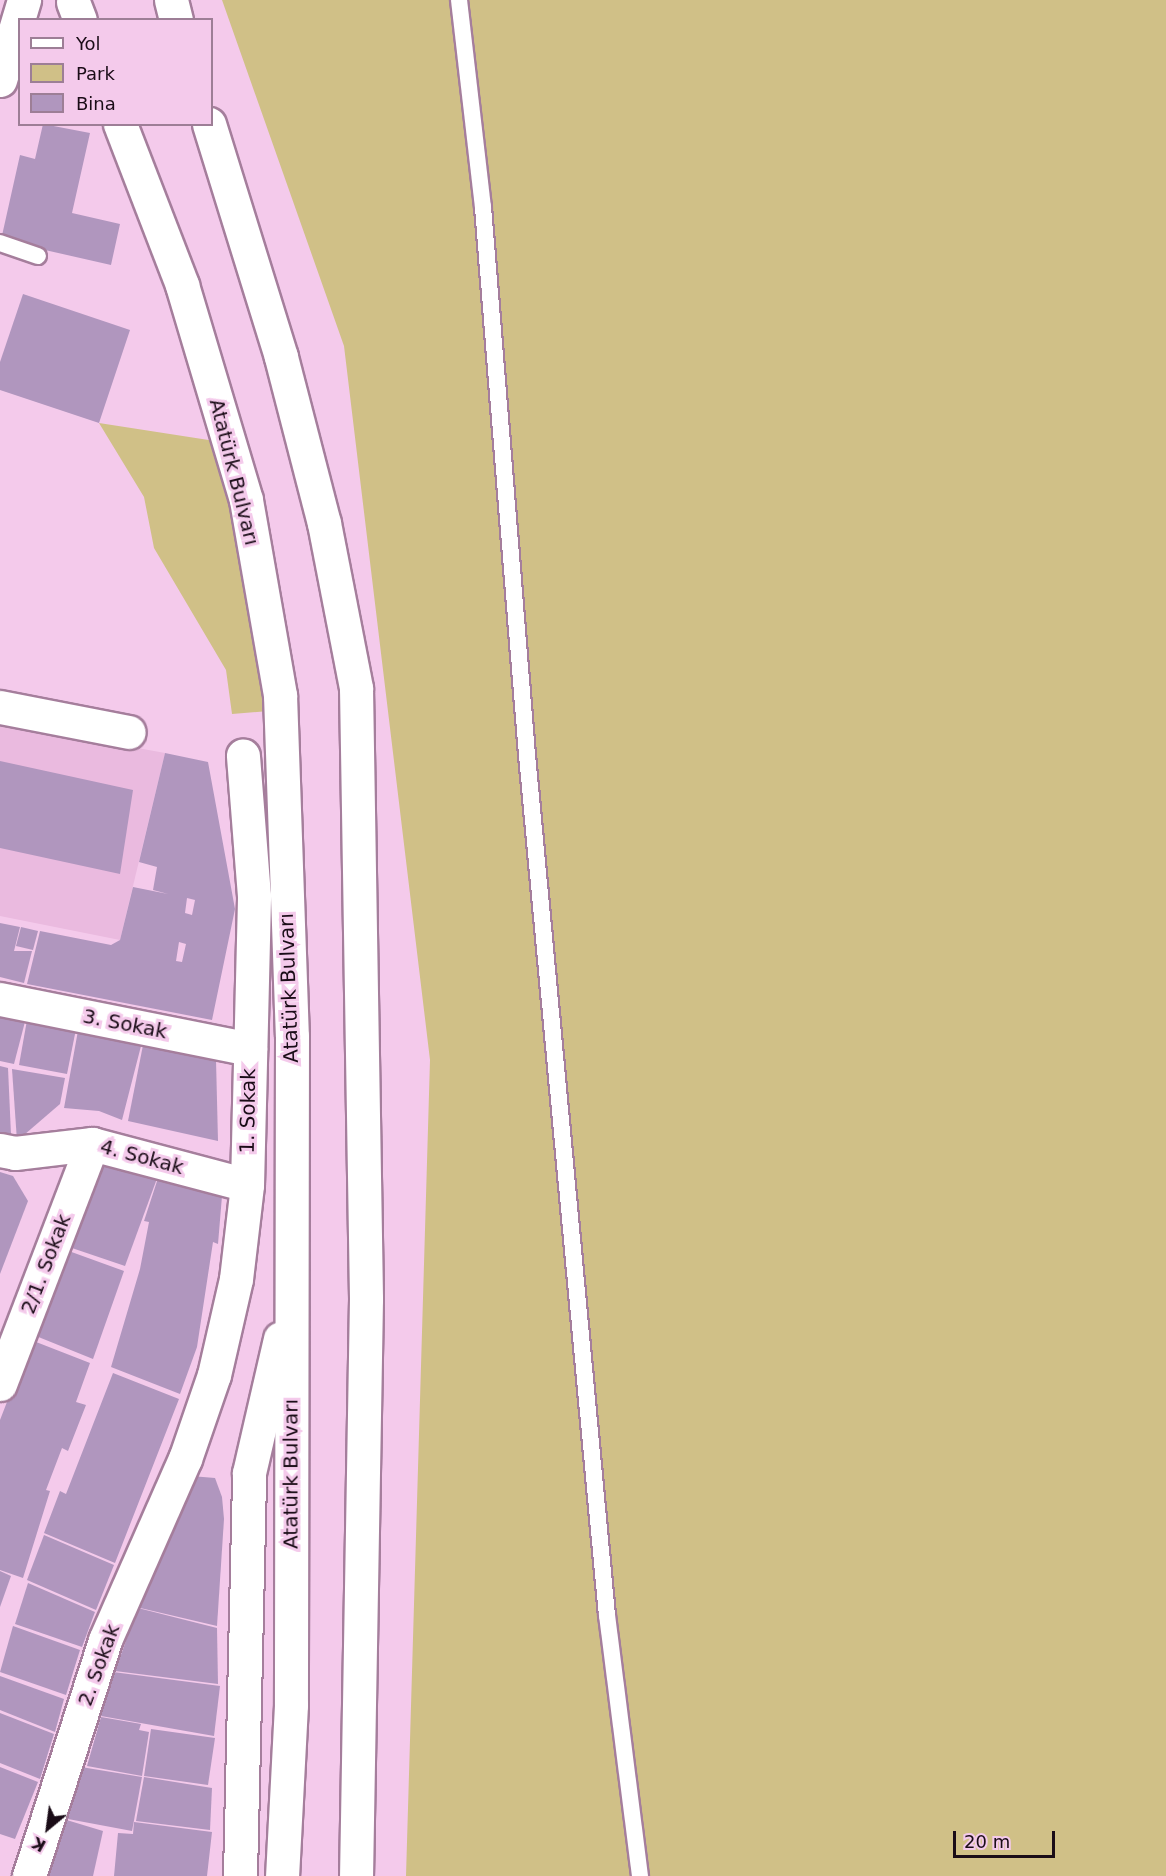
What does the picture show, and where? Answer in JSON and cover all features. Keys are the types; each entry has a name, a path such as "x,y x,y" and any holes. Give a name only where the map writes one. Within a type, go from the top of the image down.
{"main road":[{"path":"19,18 24,0"},
{"path":"171,0 176,18"},
{"path":"0,80 18,20"},
{"name":"Atatürk Bulvarı","path":"121,126 182,285 246,500 280,695 292,1036 291,1705 282,1876"},
{"path":"209,126 281,357 321,512 356,688 366,1299 356,1876"},
{"path":"0,706 129,732"},
{"name":"1. Sokak","path":"185,1459 214,1376 236,1279 247,1185 254,896 243,755"},
{"name":"3. Sokak","path":"0,999 250,1049"},
{"name":"4. Sokak","path":"0,1150 15,1153 92,1144 247,1185"},
{"name":"2/1. Sokak","path":"4,1366 92,1144"},
{"path":"240,1876 249,1473 260,1414 291,1296"},
{"name":"2. Sokak","path":"28,1876 105,1640 185,1459"}],"lane":[{"path":"459,0 483,207 528,766 607,1615 640,1876"},
{"path":"0,243 38,256"}],"shaded area":[{"path":"0,723 165,753 120,940 0,916"}],"green space":[{"path":"222,0 1166,0 1166,1876 406,1876 430,1060 344,346"},
{"path":"99,423 215,441 230,494 269,711 232,714 226,670 154,548 144,497"}],"building":[{"path":"43,126 90,133 72,213 120,224 111,265 1,240 20,155 35,159"},
{"path":"23,294 130,330 99,423 0,390 0,362"},
{"path":"165,753 208,762 235,909 212,1020 27,984 40,931 111,945 120,940 133,887 168,894 153,890 157,867 139,862","holes":["187,898 195,900 192,915 185,913","179,942 186,944 182,962 176,961"]},
{"path":"0,761 133,790 120,874 0,848"},
{"path":"0,923 20,927 14,951 32,951 24,983 0,977"},
{"path":"21,927 38,931 33,950 16,946"},
{"path":"0,1008 27,1014 14,1064 0,1061"},
{"path":"27,1020 76,1029 67,1074 19,1065"},
{"path":"79,1025 141,1046 122,1120 99,1111 64,1108"},
{"path":"145,1035 216,1060 218,1141 128,1121"},
{"path":"0,1066 8,1068 11,1135 0,1133"},
{"path":"12,1069 65,1078 60,1104 17,1141"},
{"path":"104,1153 159,1173 125,1266 66,1246"},
{"path":"0,1172 13,1176 28,1201 0,1274"},
{"path":"160,1172 215,1190 222,1196 218,1244 213,1242 197,1347 180,1394 111,1367 140,1269 149,1222 144,1221"},
{"path":"66,1250 124,1271 93,1359 31,1334"},
{"path":"31,1340 90,1363 76,1402 86,1405 68,1451 62,1448 46,1490 50,1491 23,1578 0,1570 0,1420"},
{"path":"113,1373 179,1399 115,1563 44,1533 60,1491 66,1494"},
{"path":"191,1476 215,1478 222,1497 224,1519 217,1626 136,1607"},
{"path":"44,1535 114,1565 96,1610 27,1580"},
{"path":"0,1571 11,1576 0,1607"},
{"path":"28,1583 95,1612 82,1647 15,1624"},
{"path":"138,1608 217,1628 218,1684 115,1671"},
{"path":"13,1626 80,1650 66,1695 0,1672"},
{"path":"113,1672 220,1686 214,1736 101,1716"},
{"path":"0,1676 64,1699 55,1732 0,1710"},
{"path":"0,1713 54,1734 40,1779 0,1763"},
{"path":"101,1717 141,1724 139,1730 149,1732 142,1776 87,1766"},
{"path":"151,1729 215,1738 208,1785 144,1776"},
{"path":"0,1767 38,1782 15,1839 0,1834"},
{"path":"81,1767 142,1777 132,1831 68,1819"},
{"path":"144,1777 212,1788 210,1830 136,1821"},
{"path":"60,1818 103,1831 93,1876 45,1876"},
{"path":"134,1822 212,1832 207,1876 114,1876 118,1833 133,1834"}]}
